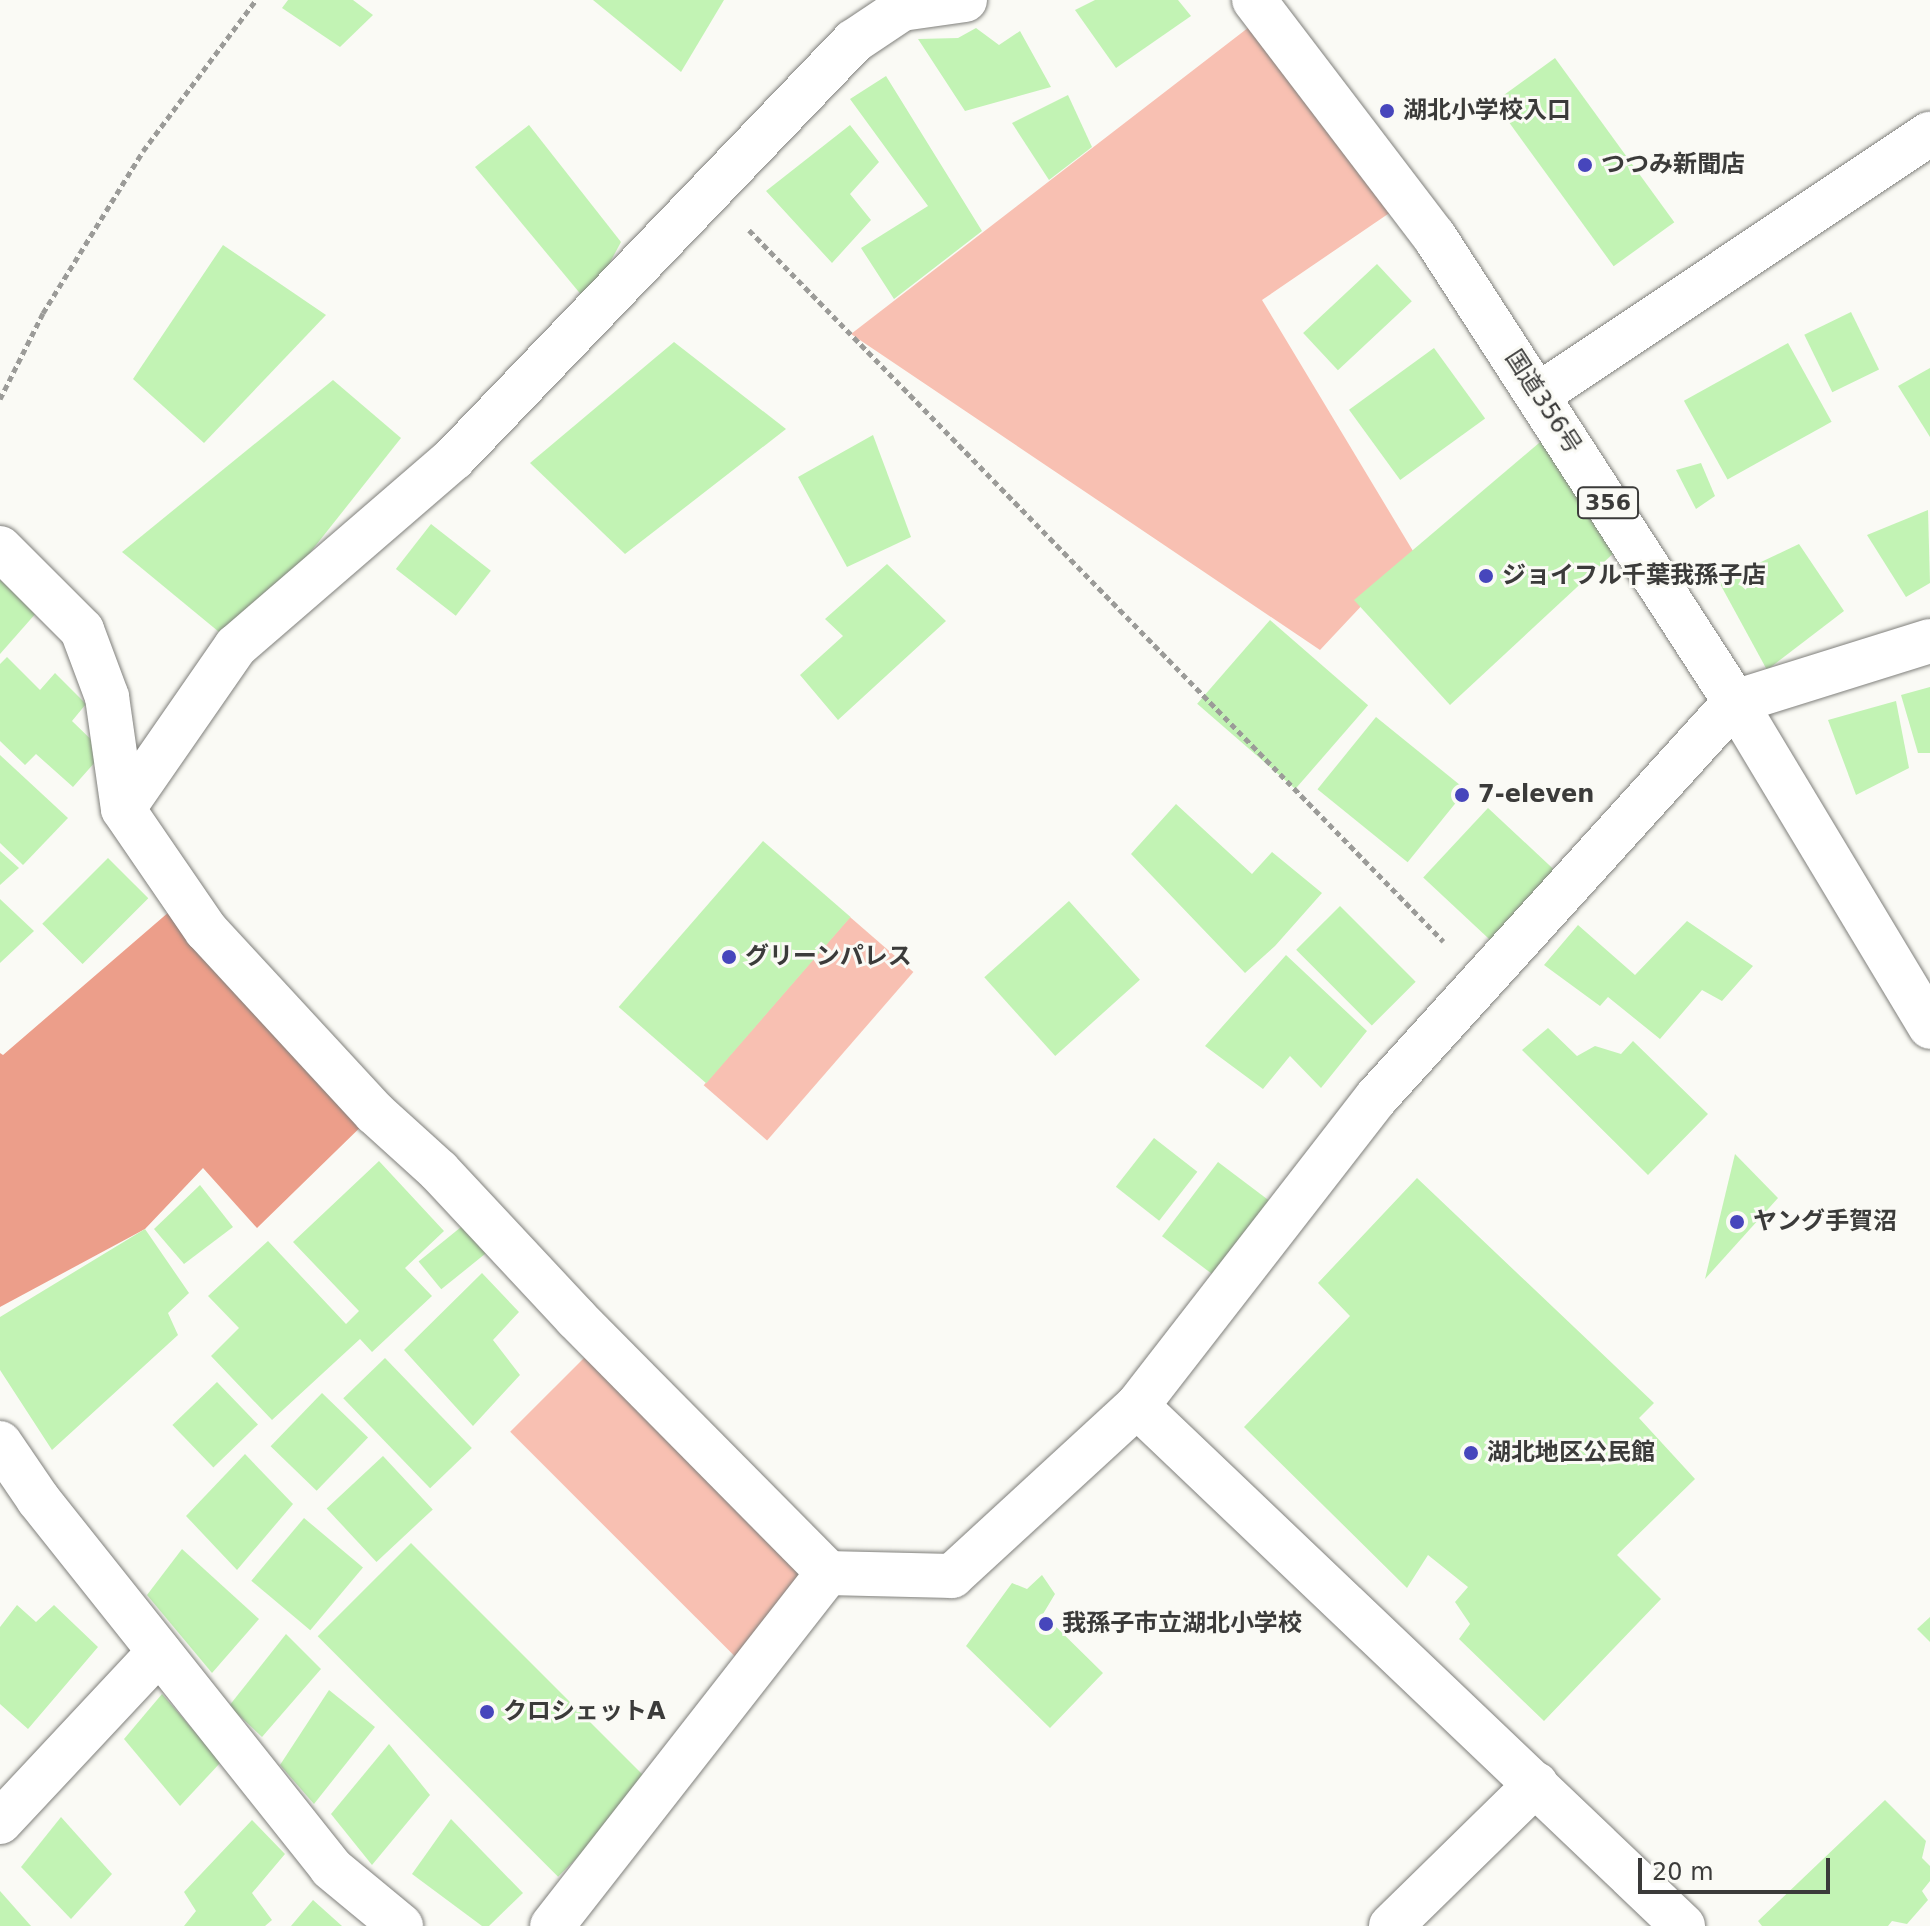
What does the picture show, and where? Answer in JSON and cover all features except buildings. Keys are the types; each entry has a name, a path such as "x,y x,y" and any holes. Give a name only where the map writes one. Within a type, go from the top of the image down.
{"main road":[{"path":"123,809 236,646 454,458 854,41 902,9 965,0"},
{"name":"国道356号","path":"1254,0 1434,236 1735,702 1930,1027"},
{"path":"1538,395 1930,134"},
{"path":"0,548 82,630 107,697 123,809 206,930 375,1113 439,1171 576,1318 828,1573 952,1576 1137,1406 1376,1098 1480,979 1735,702 1930,641"},
{"path":"1137,1406 1683,1926"},
{"path":"0,1443 38,1499 331,1868 401,1926"},
{"path":"552,1926 828,1573"},
{"path":"0,1822 159,1652"},
{"path":"1391,1926 1536,1784"}],"path":[{"path":"0,399 43,313 143,151 256,0"},
{"path":"709,189 1480,979"}],"shaded area":[{"path":"1266,14 1407,201 1262,300 1413,551 1320,650 851,334"},
{"path":"184,899 375,1113 257,1228 203,1168 145,1229 0,1307 0,1053 3,1055"},
{"path":"850,917 913,972 767,1140 704,1085"},
{"path":"600,1342 830,1572 740,1662 510,1432"}],"place":[{"name":"湖北小学校入口","path":"1387,111"},
{"name":"つつみ新聞店","path":"1585,165"},
{"name":"ジョイフル千葉我孫子店","path":"1486,576"},
{"name":"7-eleven","path":"1462,795"},
{"name":"グリーンパレス","path":"729,957"},
{"name":"ヤング手賀沼","path":"1737,1222"},
{"name":"湖北地区公民館","path":"1471,1453"},
{"name":"我孫子市立湖北小学校","path":"1046,1624"},
{"name":"クロシェットA","path":"487,1712"}]}
